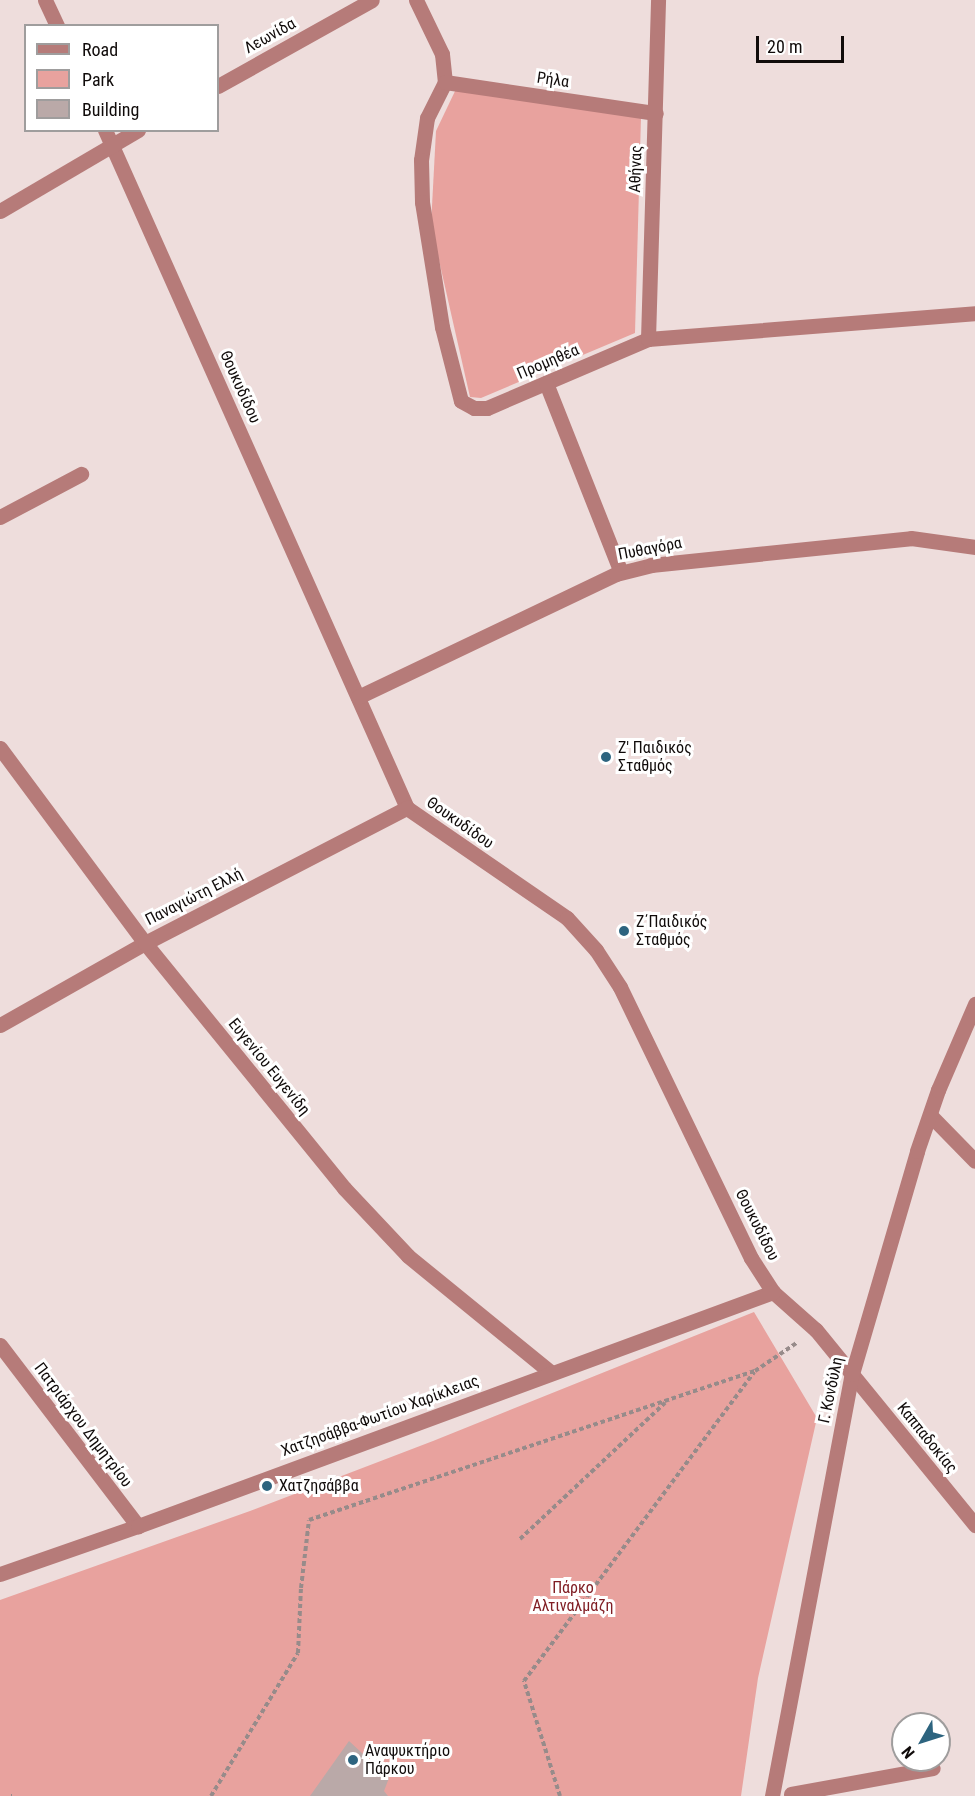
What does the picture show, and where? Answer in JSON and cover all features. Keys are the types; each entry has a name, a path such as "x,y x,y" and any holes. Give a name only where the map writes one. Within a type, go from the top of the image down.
{"street":[{"path":"45,0 56,24"},
{"name":"Λεωνίδα","path":"219,85 372,0"},
{"path":"416,0 442,54 445,82"},
{"name":"Αθήνας","path":"648,339 658,0"},
{"name":"Ρήλα","path":"445,82 656,112"},
{"name":"Προμηθέα","path":"445,82 427,118 422,160 422,202 442,327 461,401 474,408 487,408 648,339 975,313"},
{"name":"Θουκυδίδου","path":"106,132 407,808 567,918 596,950 620,987 751,1258 773,1292 816,1330 852,1374"},
{"path":"0,211 135,132"},
{"path":"546,383 621,573"},
{"path":"0,518 81,474"},
{"name":"Πυθαγόρα","path":"358,697 621,573 691,560 911,538 975,547"},
{"name":"Ευγενίου Ευγενίδη","path":"0,748 145,943 374,1222 432,1278 550,1372"},
{"name":"Παναγιώτη Ελλή","path":"0,1025 145,943 407,808"},
{"name":"Γ. Κονδύλη","path":"772,1796 852,1374 930,1115 975,1004"},
{"path":"930,1115 975,1161"},
{"name":"Χατζησάββα-Φωτίου Χαρίκλειας","path":"0,1574 138,1526 550,1372 773,1292"},
{"name":"Πατριάρχου Δημητρίου","path":"0,1345 138,1526"},
{"name":"Καππαδοκίας","path":"852,1374 975,1525"},
{"path":"776,1766 791,1795 912,1772"}],"path":[{"path":"212,1796 298,1653 301,1588 309,1521 755,1371 816,1330"},
{"path":"560,1796 524,1681 755,1371"},
{"path":"520,1539 668,1401"}],"green space":[{"path":"457,87 641,117 635,333 481,398 470,397 431,225 436,131"},
{"name":"Πάρκο Αλτιναλμάζη","path":"754,1312 817,1418 758,1678 741,1796 0,1796 0,1600 250,1511 433,1441"}],"building":[{"name":"Αναψυκτήριο Πάρκου","path":"349,1741 389,1778 384,1791 388,1796 310,1796"}],"place":[{"name":"Ζ' Παιδικός Σταθμός","path":"606,757"},
{"name":"Ζ΄Παιδικός Σταθμός","path":"624,931"},
{"name":"Χατζησάββα","path":"267,1486"},
{"name":"Αναψυκτήριο Πάρκου","path":"353,1760"}]}
